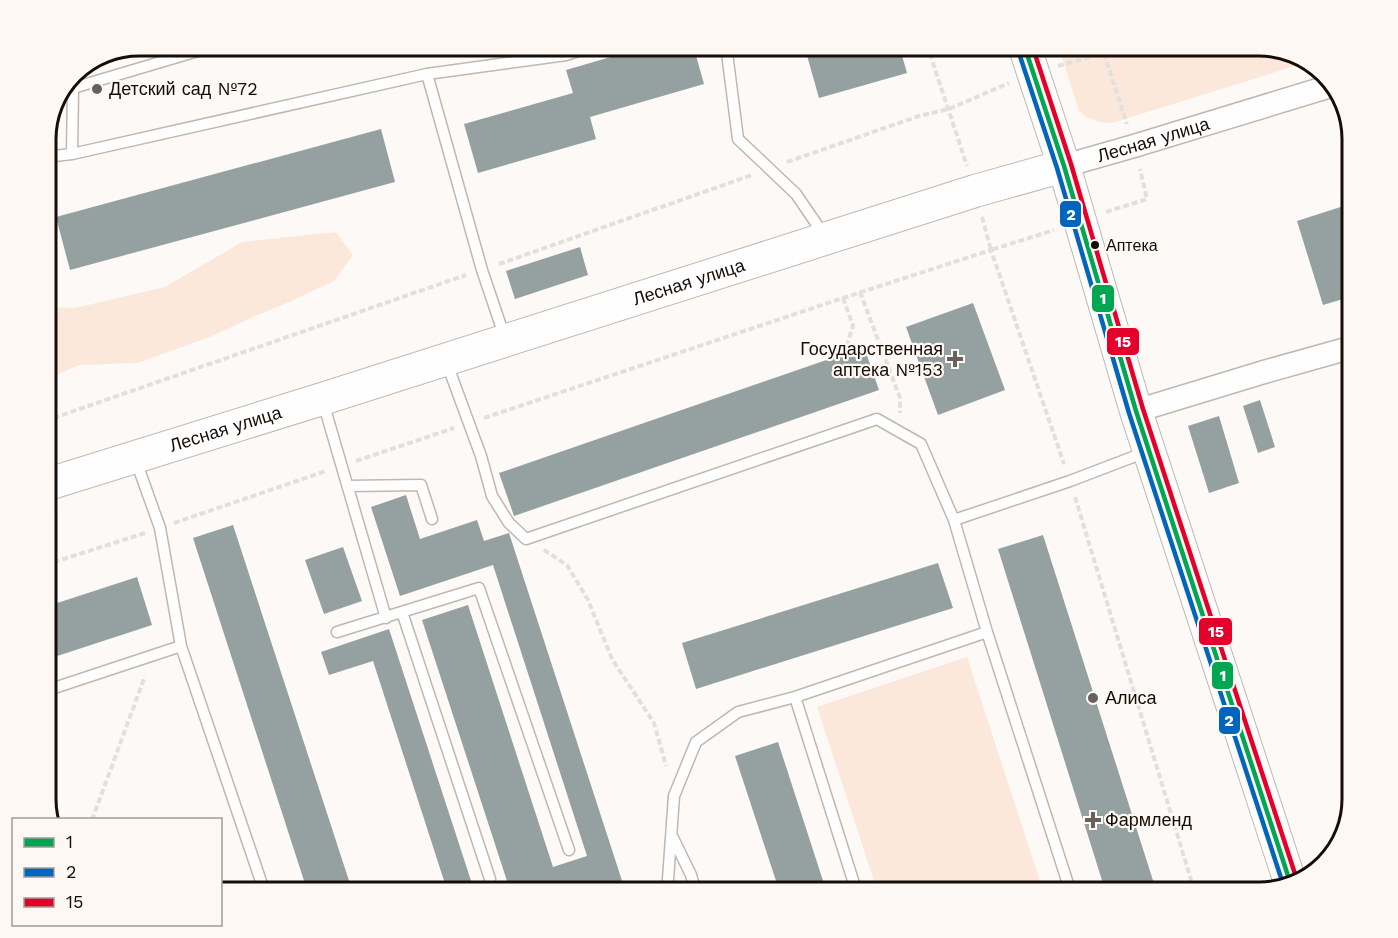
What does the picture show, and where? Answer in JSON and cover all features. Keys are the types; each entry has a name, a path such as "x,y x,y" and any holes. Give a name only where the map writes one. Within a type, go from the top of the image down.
{"street":[{"path":"1028,59 1064,166 1136,411 1288,877"},
{"name":"Лесная улица","path":"56,482 975,191 1134,146 1325,88"},
{"path":"1136,411 1342,350"}],"lane":[{"path":"73,88 181,56"},
{"path":"56,156 427,74 566,56"},
{"path":"727,56 738,139 796,194 826,238"},
{"path":"427,74 482,270 506,340"},
{"path":"69,94 72,154"},
{"path":"445,359 481,456 492,496 509,523 526,539 877,419 921,444 954,520 987,632 1067,882"},
{"path":"322,399 386,618"},
{"path":"954,520 1070,481 1149,451"},
{"path":"135,458 160,528 181,646 261,882"},
{"path":"348,486 422,485 432,519"},
{"path":"337,632 479,588 569,850"},
{"path":"402,612 490,879"},
{"path":"668,882 674,796 696,742 738,712 795,697 987,632"},
{"path":"56,687 181,646"},
{"path":"795,697 854,882"},
{"path":"671,836 693,882"}],"path":[{"path":"56,417 919,116 949,109 1028,59 1066,56"},
{"path":"56,561 860,292 992,250 1070,481 1193,882"},
{"path":"860,292 900,398 900,432"},
{"path":"843,298 853,326 844,354"},
{"path":"526,539 567,565 588,600 612,659 654,723 674,796"},
{"path":"92,818 152,656"}],"shaded area":[{"path":"1063,56 1271,56 1298,65 1112,123 1099,122 1086,117 1079,111"},
{"path":"336,232 353,255 334,281 212,336 138,363 79,365 56,375 56,307 75,308 165,287 242,242"},
{"path":"967,657 1040,882 874,882 817,707"}],"building":[{"path":"614,56 696,56 704,84 590,117 596,139 478,173 464,124 573,93 566,70"},
{"path":"807,56 902,56 907,73 819,98"},
{"path":"381,129 395,182 70,270 56,217"},
{"path":"1342,207 1342,299 1323,305 1297,221"},
{"path":"580,247 588,275 515,299 506,271"},
{"name":"Государственная аптека №153","path":"973,303 1005,390 938,415 906,327"},
{"path":"864,347 879,390 514,516 499,473"},
{"path":"1260,400 1275,447 1258,453 1243,406"},
{"path":"1219,416 1239,483 1209,493 1188,426"},
{"path":"406,495 420,539 477,520 484,541 509,533 622,882 507,882 422,620 468,605 553,867 587,856 493,565 400,596 371,507"},
{"path":"233,525 349,882 304,882 193,538"},
{"path":"1043,535 1153,882 1103,882 998,549"},
{"path":"343,547 362,601 324,614 305,560"},
{"path":"938,563 953,608 696,689 682,643"},
{"path":"137,577 152,625 56,656 56,603"},
{"path":"389,629 471,882 444,882 373,661 329,675 321,652"},
{"path":"778,742 823,882 776,882 735,756"}],"transit line":[{"name":"2","path":"1020,56 1057,168 1129,413 1282,880"},
{"name":"1","path":"1028,56 1064,166 1136,411 1288,877"},
{"name":"15","path":"1036,56 1071,164 1143,409 1295,874"}],"place":[{"name":"Детский сад №72","path":"97,89"},
{"name":"Аптека","path":"1095,245"},
{"name":"Государственная аптека №153","path":"955,359"},
{"name":"Алиса","path":"1093,698"},
{"name":"Фармленд","path":"1093,820"}]}
